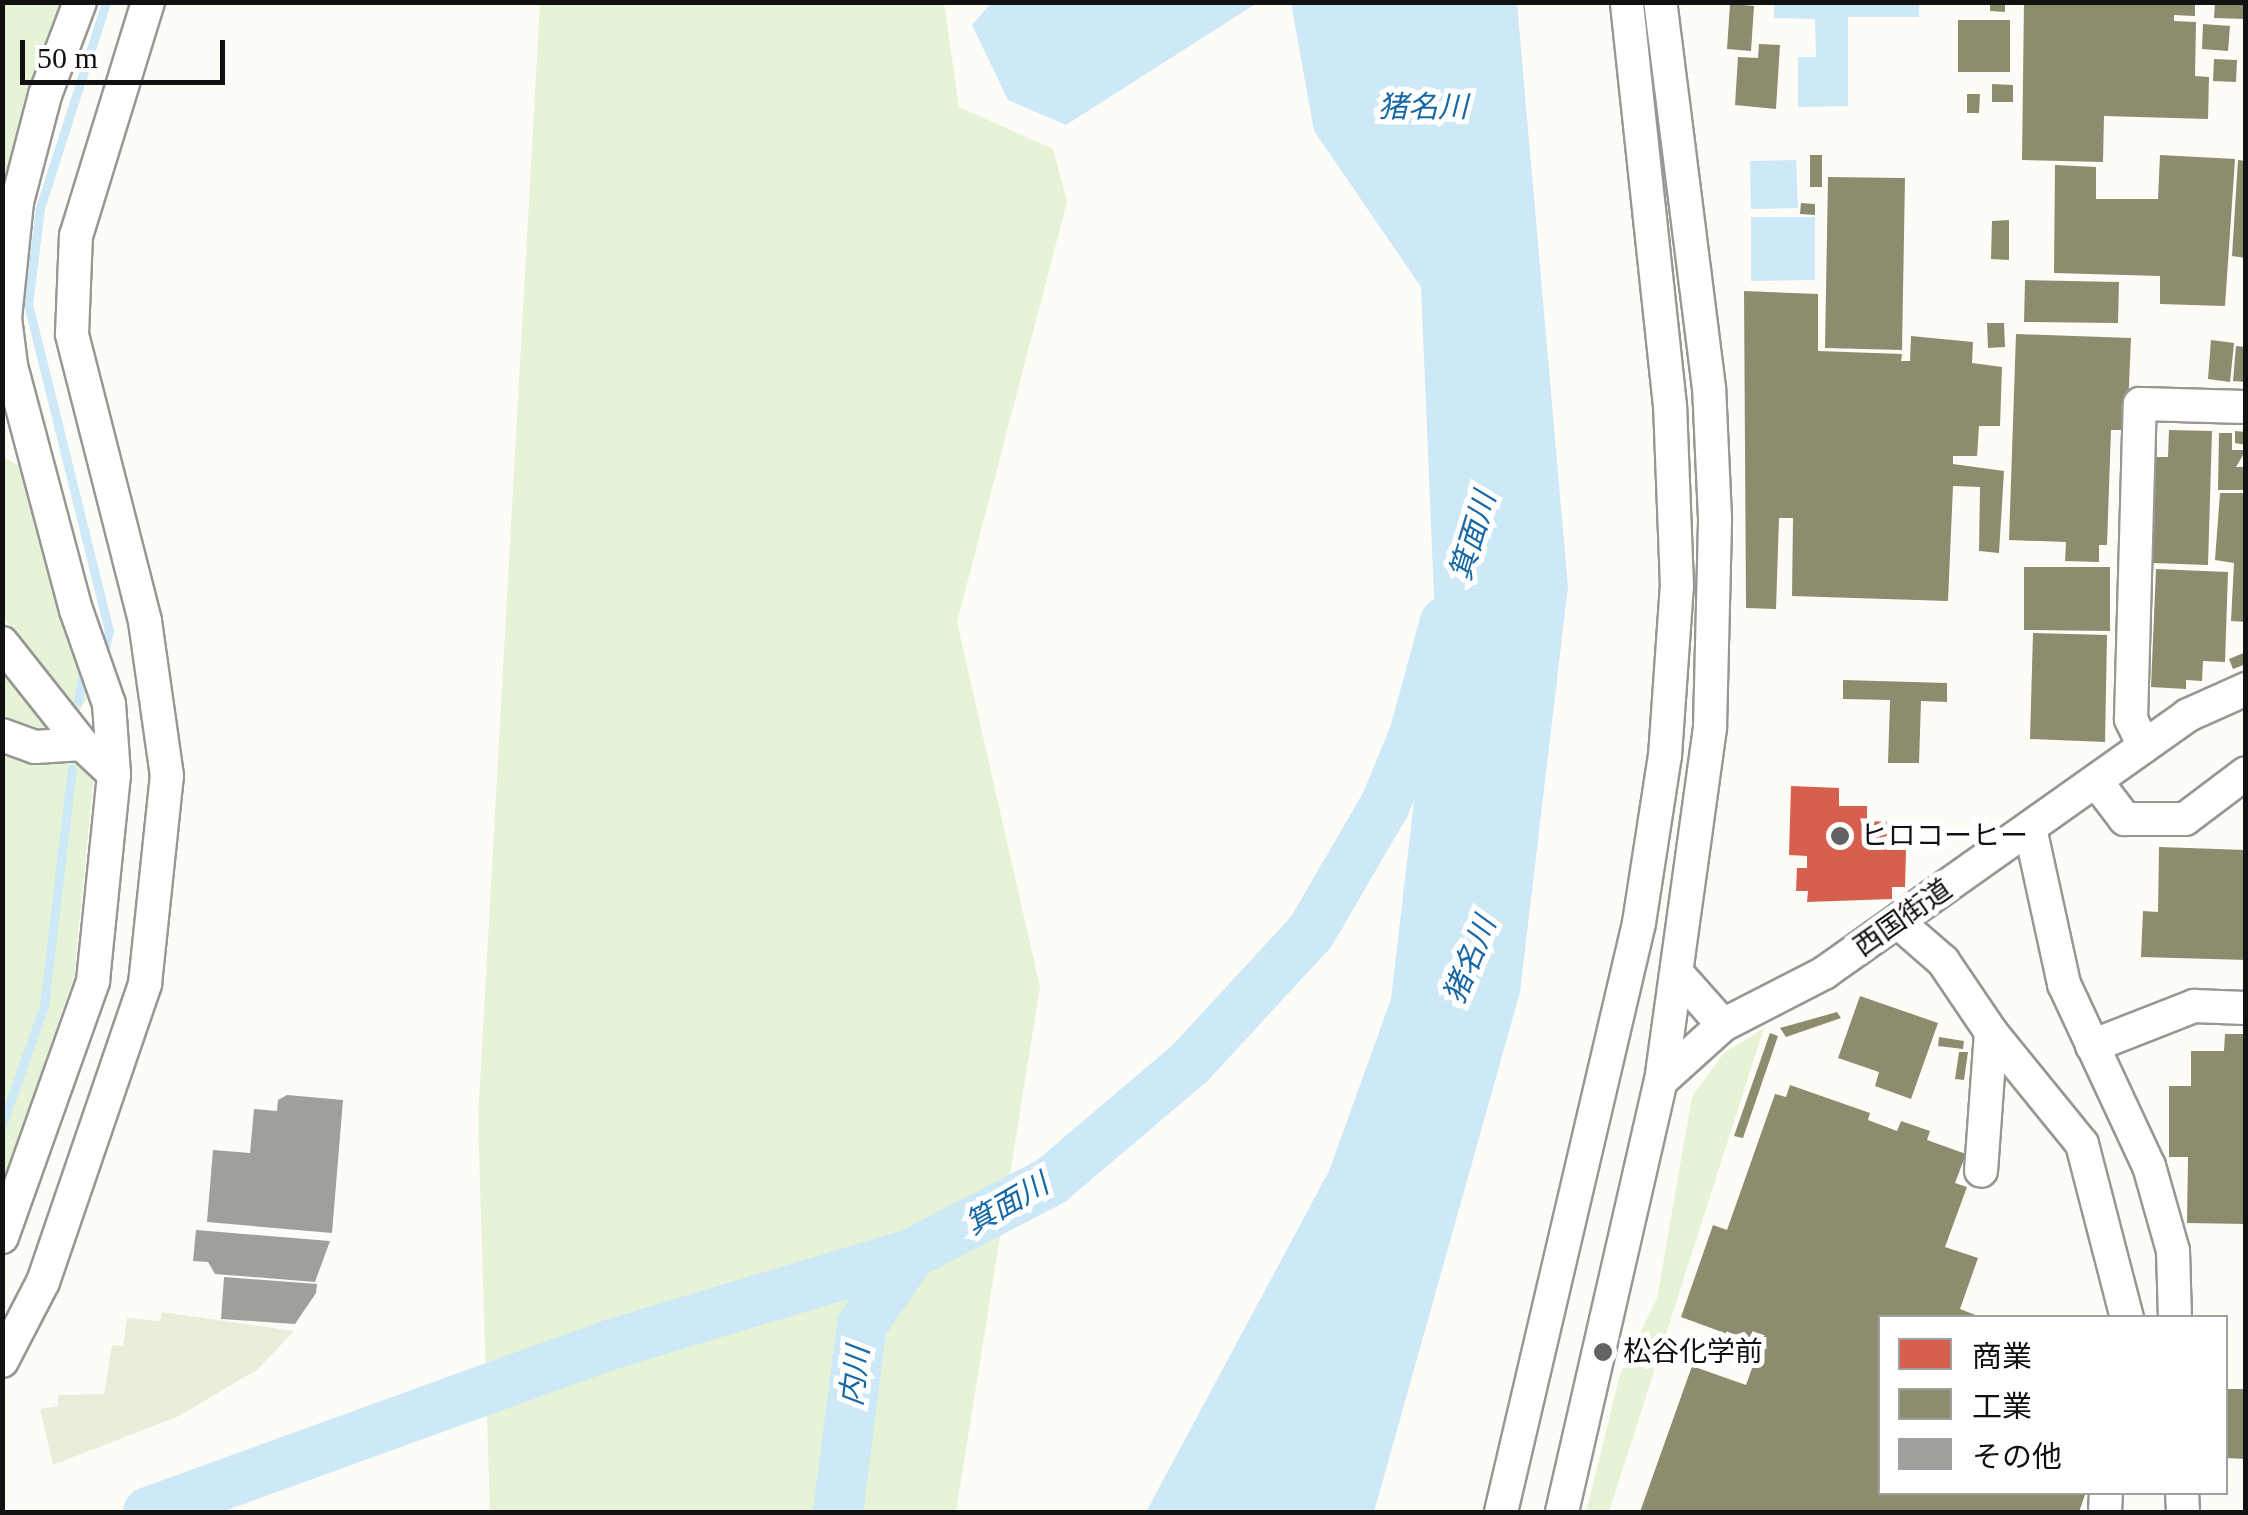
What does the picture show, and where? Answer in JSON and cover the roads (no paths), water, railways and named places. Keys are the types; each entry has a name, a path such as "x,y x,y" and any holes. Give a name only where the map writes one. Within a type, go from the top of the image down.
{"street":[{"path":"2,1237 93,981 114,774 109,704 66,572 11,365 5,318 14,217 45,95 80,2"},
{"path":"2,1361 42,1282 144,984 165,795 145,621 72,334 71,288 76,236 148,2"},
{"path":"1501,1512 1640,923 1666,756 1678,586 1670,406 1627,2"},
{"path":"1562,1512 1661,1082 1710,727 1715,518 1708,388 1660,2"},
{"path":"2144,746 2131,719 2140,404 2246,406"},
{"path":"2,643 82,744 114,774"},
{"name":"西国街道","path":"1661,1082 1723,1025 1824,973 2188,715 2246,689"},
{"path":"2,735 35,747 82,744"},
{"path":"2096,781 2125,819 2185,819 2246,773"},
{"path":"2030,828 2064,984 2149,1166 2173,1251 2175,1315"},
{"path":"1898,922 1943,961 1991,1032 2082,1144 2125,1315"},
{"path":"1677,973 1723,1025"},
{"path":"2092,1046 2194,1006 2246,1008"},
{"path":"1981,1171 1991,1032"}],"water":[{"path":"991,2 1257,3 1066,125 1008,100 972,25"},
{"name":"猪名川","path":"1291,3 1517,3 1568,587 1520,992 1374,1512 1146,1512 1329,1171 1391,999 1435,621 1421,287 1314,131"},
{"path":"1774,3 1919,3 1919,17 1848,17 1848,106 1798,107 1798,57 1816,57 1815,19 1774,18"},
{"path":"1796,160 1798,208 1751,209 1750,161"},
{"path":"1751,217 1815,217 1815,280 1751,281"}],"waterway":[{"path":"104,651 109,631 28,304 40,208 106,2"},
{"name":"箕面川","path":"148,1512 609,1345 911,1254 1051,1181 1190,1063 1311,932 1385,805 1414,735 1445,622"},
{"path":"78,701 83,674"},
{"path":"2,1125 44,1006 72,769"},
{"name":"内川","path":"838,1512 862,1325 911,1254"}],"place":[{"name":"ヒロコーヒー","path":"1840,836"},
{"name":"松谷化学前","path":"1603,1352"}]}
